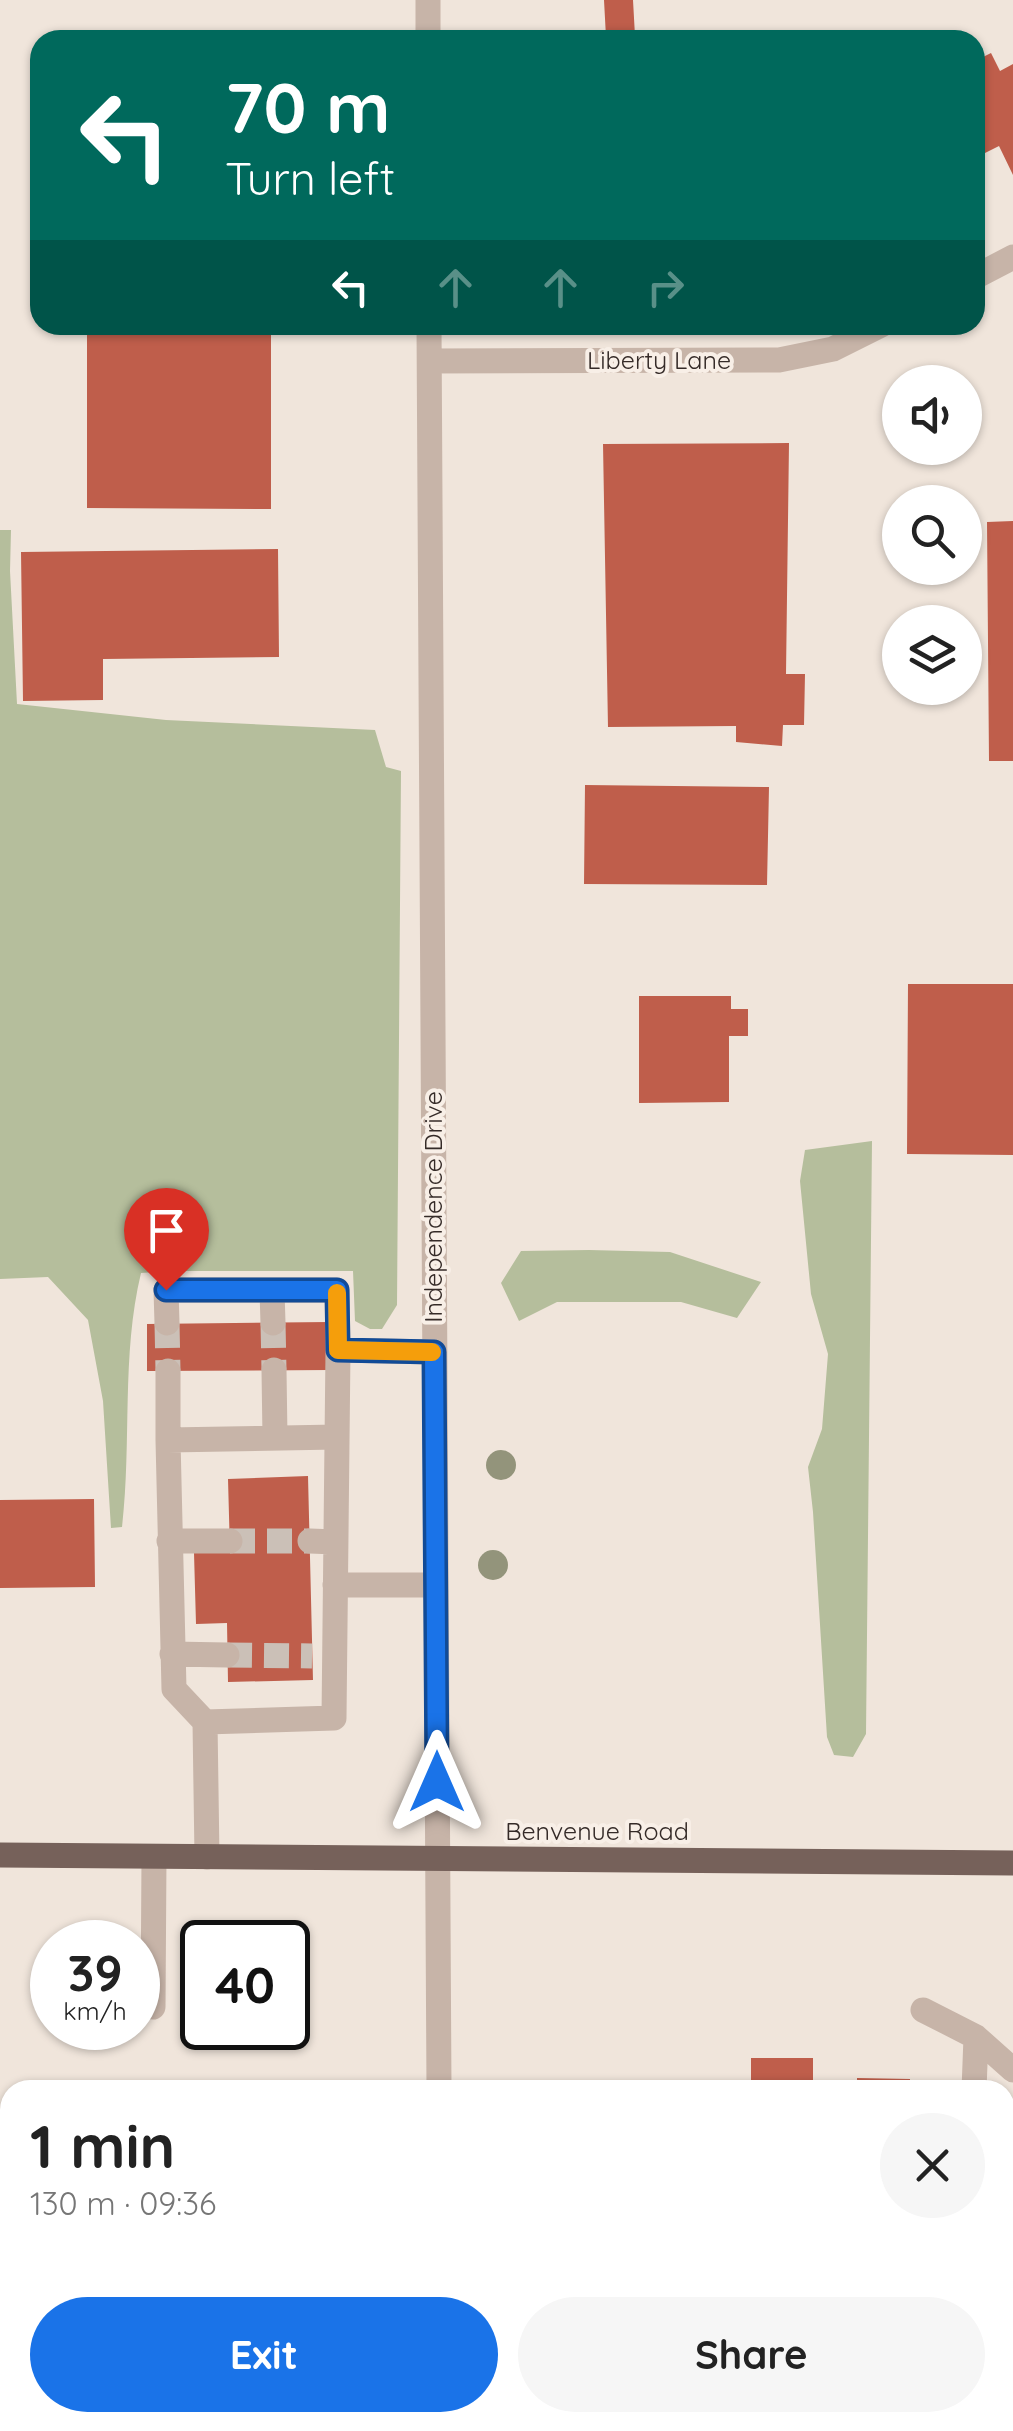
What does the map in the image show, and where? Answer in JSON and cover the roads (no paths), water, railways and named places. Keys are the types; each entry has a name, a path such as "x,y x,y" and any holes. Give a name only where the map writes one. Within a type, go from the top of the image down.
{"main road":[{"name":"Benvenue Road","path":"0,1855 1013,1863"}],"street":[{"path":"428,0 428,30"},
{"path":"985,272 1013,258"},
{"name":"Independence Drive","path":"430,335 439,2080"},
{"name":"Liberty Lane","path":"430,362 779,360 833,348 860,335"},
{"path":"167,1324 166,1290 337,1290 337,1437 322,1542 335,1585 323,1656 334,1718 205,1722"},
{"path":"272,1291 273,1322"},
{"path":"338,1350 434,1352"},
{"path":"274,1370 275,1438"},
{"path":"168,1371 174,1689 205,1722 207,1857"},
{"path":"168,1440 337,1437"},
{"path":"169,1542 230,1541"},
{"path":"335,1585 436,1586"},
{"path":"172,1654 227,1655"},
{"path":"154,1857 154,1920"},
{"path":"922,2010 976,2037 1013,2070"},
{"path":"974,2080 976,2037"}],"tunnel":[{"path":"167,1323 168,1371"},
{"path":"273,1323 274,1370"},
{"path":"230,1541 310,1541"},
{"path":"227,1655 312,1656"}]}
